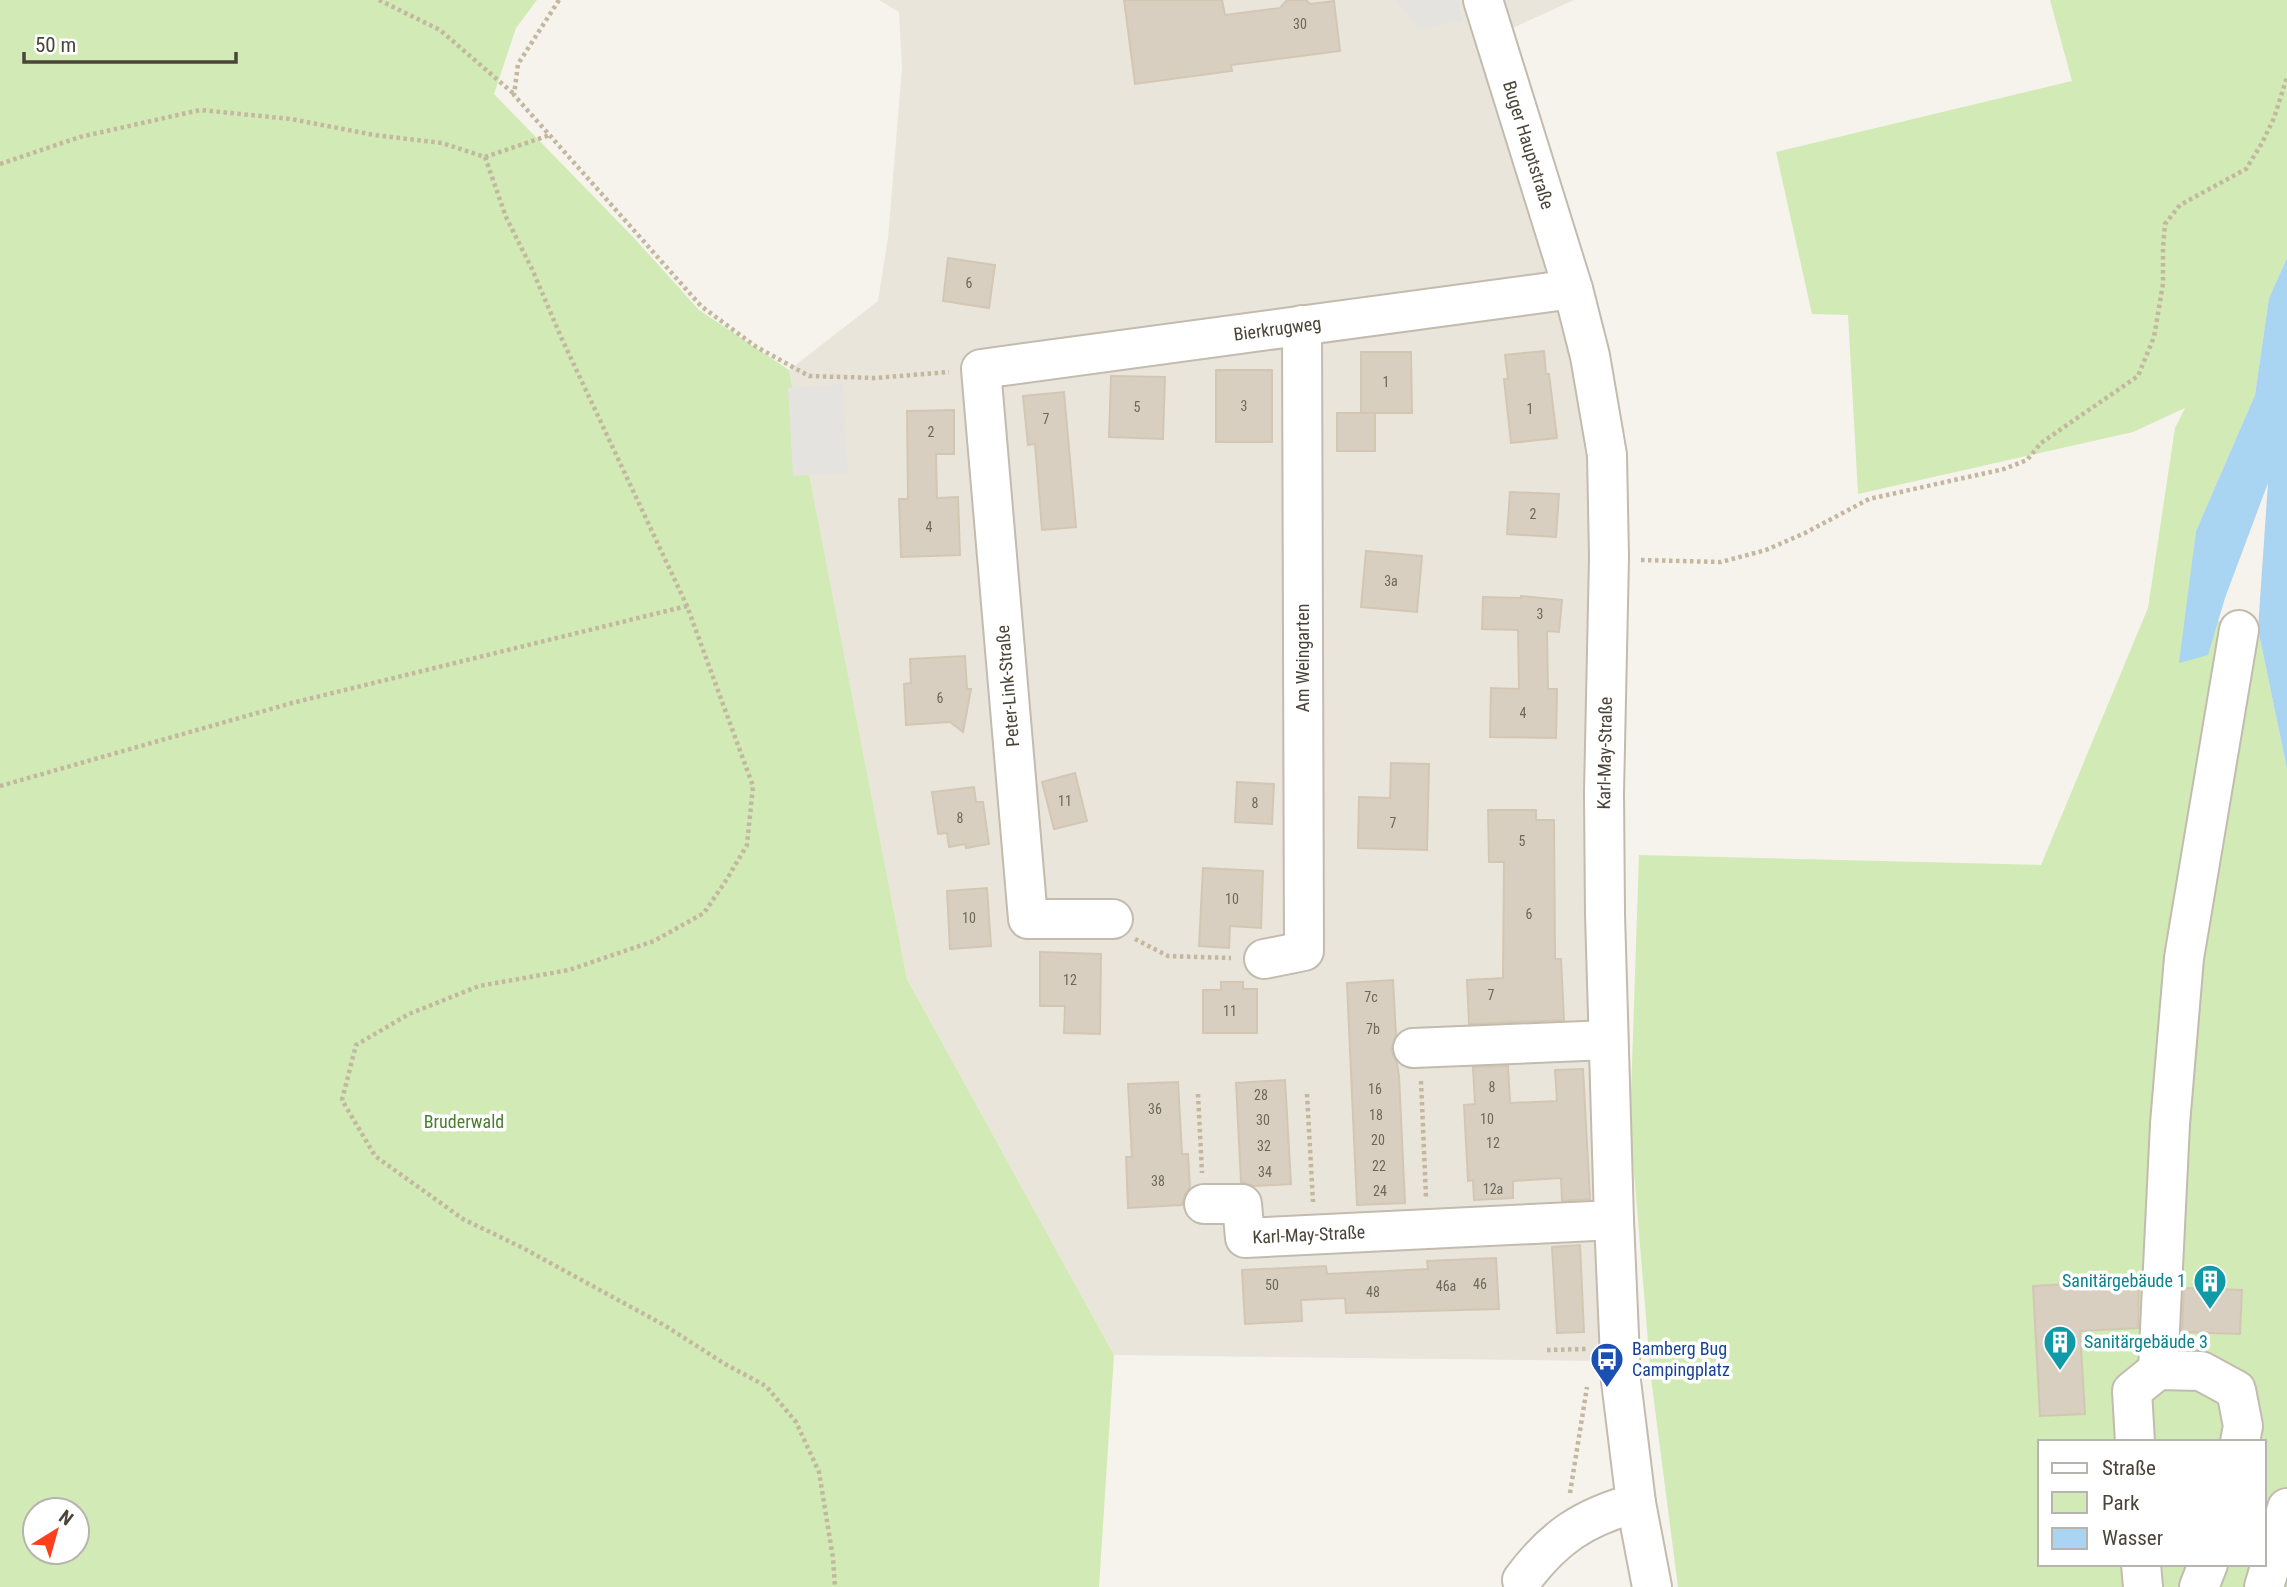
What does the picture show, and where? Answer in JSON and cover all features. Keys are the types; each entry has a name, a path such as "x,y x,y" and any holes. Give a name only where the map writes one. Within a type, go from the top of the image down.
{"street":[{"name":"Buger Hauptstraße","path":"1483,0 1573,289"},
{"name":"Bierkrugweg","path":"981,369 1573,289"},
{"name":"Karl-May-Straße","path":"1573,289 1590,356 1606,455 1609,557 1604,793 1614,1220 1621,1381 1636,1503 1652,1587"},
{"name":"Am Weingarten","path":"1264,959 1304,951 1302,325"},
{"name":"Peter-Link-Straße","path":"981,369 1028,919 1113,919"},
{"path":"2158,1370 2170,1124 2184,958 2239,630"},
{"path":"1417,1065 1608,1040"},
{"name":"Karl-May-Straße","path":"1204,1204 1242,1204 1245,1238 1614,1220"},
{"path":"2135,1440 2132,1391 2158,1370 2202,1371 2236,1390 2243,1426 2240,1440"},
{"path":"1522,1580 1535,1562 1574,1528 1604,1512 1636,1503"},
{"path":"2264,1587 2287,1508"},
{"path":"2141,1566 2143,1587"},
{"path":"2199,1587 2207,1566"}],"path":[{"path":"379,0 440,30 514,95 701,306 755,346 809,376 875,378 981,369"},
{"path":"514,95 518,64 559,0"},
{"path":"1609,557 1670,562 1721,562 1766,550 1869,499 2004,469 2027,460 2041,443 2138,376 2154,337 2163,284 2162,248 2165,224 2180,205 2246,169 2274,118 2287,77"},
{"path":"0,164 79,137 200,110 291,119 374,135 442,143 485,157 550,135"},
{"path":"485,157 506,217 687,606 753,786 747,845 704,913 654,941 569,970 479,986 409,1014 356,1045 342,1100 375,1156 463,1219 521,1247 664,1325 724,1364 766,1386 796,1422 819,1472 835,1587"},
{"path":"0,786 292,703 687,606"},
{"path":"1113,919 1135,939 1168,956 1264,959"},
{"path":"1417,1065 1427,1229"},
{"path":"1198,1094 1204,1204"},
{"path":"1307,1094 1314,1235"},
{"path":"1547,1350 1586,1349 1586,1362"},
{"path":"1574,1528 1569,1507 1587,1375"}],"shaded area":[{"path":"879,0 1574,0 1504,32 1570,320 1600,494 1610,1361 1114,1355 907,979 789,370 878,301 888,238 902,68 899,12"},
{"path":"1396,0 1457,0 1463,21 1419,29"},
{"path":"843,384 848,473 793,476 788,388"}],"green space":[{"name":"Bruderwald","path":"0,0 537,0 516,28 494,94 634,238 699,310 789,370 907,979 1114,1355 1099,1587 0,1587"},
{"path":"2050,0 2287,0 2287,258 2269,298 2255,395 2196,531 2186,615 2258,629 2287,769 2287,1587 1678,1587 1651,1378 1630,1124 1639,855 2041,865 2148,608 2175,428 2185,408 2133,432 1858,494 1848,315 1812,314 1776,152 2072,81"}],"water":[{"path":"2287,258 2287,769 2258,629 2268,483 2225,598 2208,655 2179,663 2196,531 2255,395 2269,298"}],"building":[{"path":"1124,0 1222,0 1225,15 1280,8 1287,0 1306,0 1310,4 1334,1 1340,51 1231,65 1232,71 1135,84"},
{"path":"948,258 995,265 989,308 943,301"},
{"path":"1544,351 1557,438 1511,443 1504,379 1508,379 1505,355"},
{"path":"1361,352 1411,352 1412,413 1361,413"},
{"path":"1216,370 1272,370 1272,442 1216,442"},
{"path":"1111,376 1165,377 1163,439 1109,437"},
{"path":"1064,392 1076,527 1042,530 1035,444 1028,445 1023,396"},
{"path":"954,410 954,454 936,454 937,498 958,497 960,555 901,557 899,499 908,499 907,411"},
{"path":"1337,413 1375,413 1375,451 1337,451"},
{"path":"1510,492 1559,494 1556,537 1507,534"},
{"path":"1366,551 1422,556 1417,612 1361,607"},
{"path":"1521,596 1562,600 1559,632 1547,631 1548,689 1557,689 1556,738 1490,737 1491,688 1519,689 1518,630 1482,629 1483,597"},
{"path":"965,656 967,689 971,689 963,732 950,722 906,725 904,684 911,683 910,659"},
{"path":"1391,763 1429,764 1427,850 1358,848 1359,797 1390,798"},
{"path":"1075,773 1087,821 1054,829 1042,782"},
{"path":"1237,782 1274,784 1272,824 1235,822"},
{"path":"974,787 976,802 983,802 989,844 966,848 965,844 949,847 947,833 938,834 932,792"},
{"path":"1488,810 1536,810 1536,820 1554,820 1555,959 1561,959 1564,1020 1469,1024 1467,980 1503,978 1504,862 1489,862"},
{"path":"1203,868 1263,871 1261,928 1230,926 1229,948 1199,946"},
{"path":"987,888 991,946 950,949 947,891"},
{"path":"1040,952 1101,954 1100,1034 1064,1033 1065,1006 1040,1006"},
{"path":"1393,980 1396,1035 1391,1050 1399,1076 1405,1203 1357,1205 1347,983"},
{"path":"1221,982 1243,982 1243,989 1257,989 1257,1033 1203,1033 1203,990 1221,990"},
{"path":"1508,1066 1510,1103 1557,1101 1555,1070 1583,1069 1590,1199 1562,1201 1561,1178 1513,1181 1513,1198 1474,1200 1473,1180 1468,1181 1464,1105 1475,1104 1473,1067"},
{"path":"1285,1080 1291,1184 1254,1186 1241,1182 1236,1083"},
{"path":"1178,1082 1182,1154 1188,1154 1190,1188 1182,1205 1128,1208 1126,1157 1132,1157 1128,1084"},
{"path":"1580,1245 1584,1332 1557,1333 1552,1247"},
{"path":"1496,1258 1499,1309 1346,1313 1345,1298 1301,1300 1302,1321 1245,1324 1242,1270 1326,1266 1327,1274 1428,1269 1427,1261"},
{"name":"Sanitärgebäude 3","path":"2139,1280 2138,1328 2080,1331 2085,1414 2040,1416 2033,1286"},
{"name":"Sanitärgebäude 1","path":"2184,1288 2242,1290 2240,1334 2182,1332"}],"place":[{"name":"Sanitärgebäude 1","path":"2210,1311"},
{"name":"Sanitärgebäude 3","path":"2060,1372"},
{"name":"Bamberg Bug Campingplatz","path":"1607,1389"}]}
